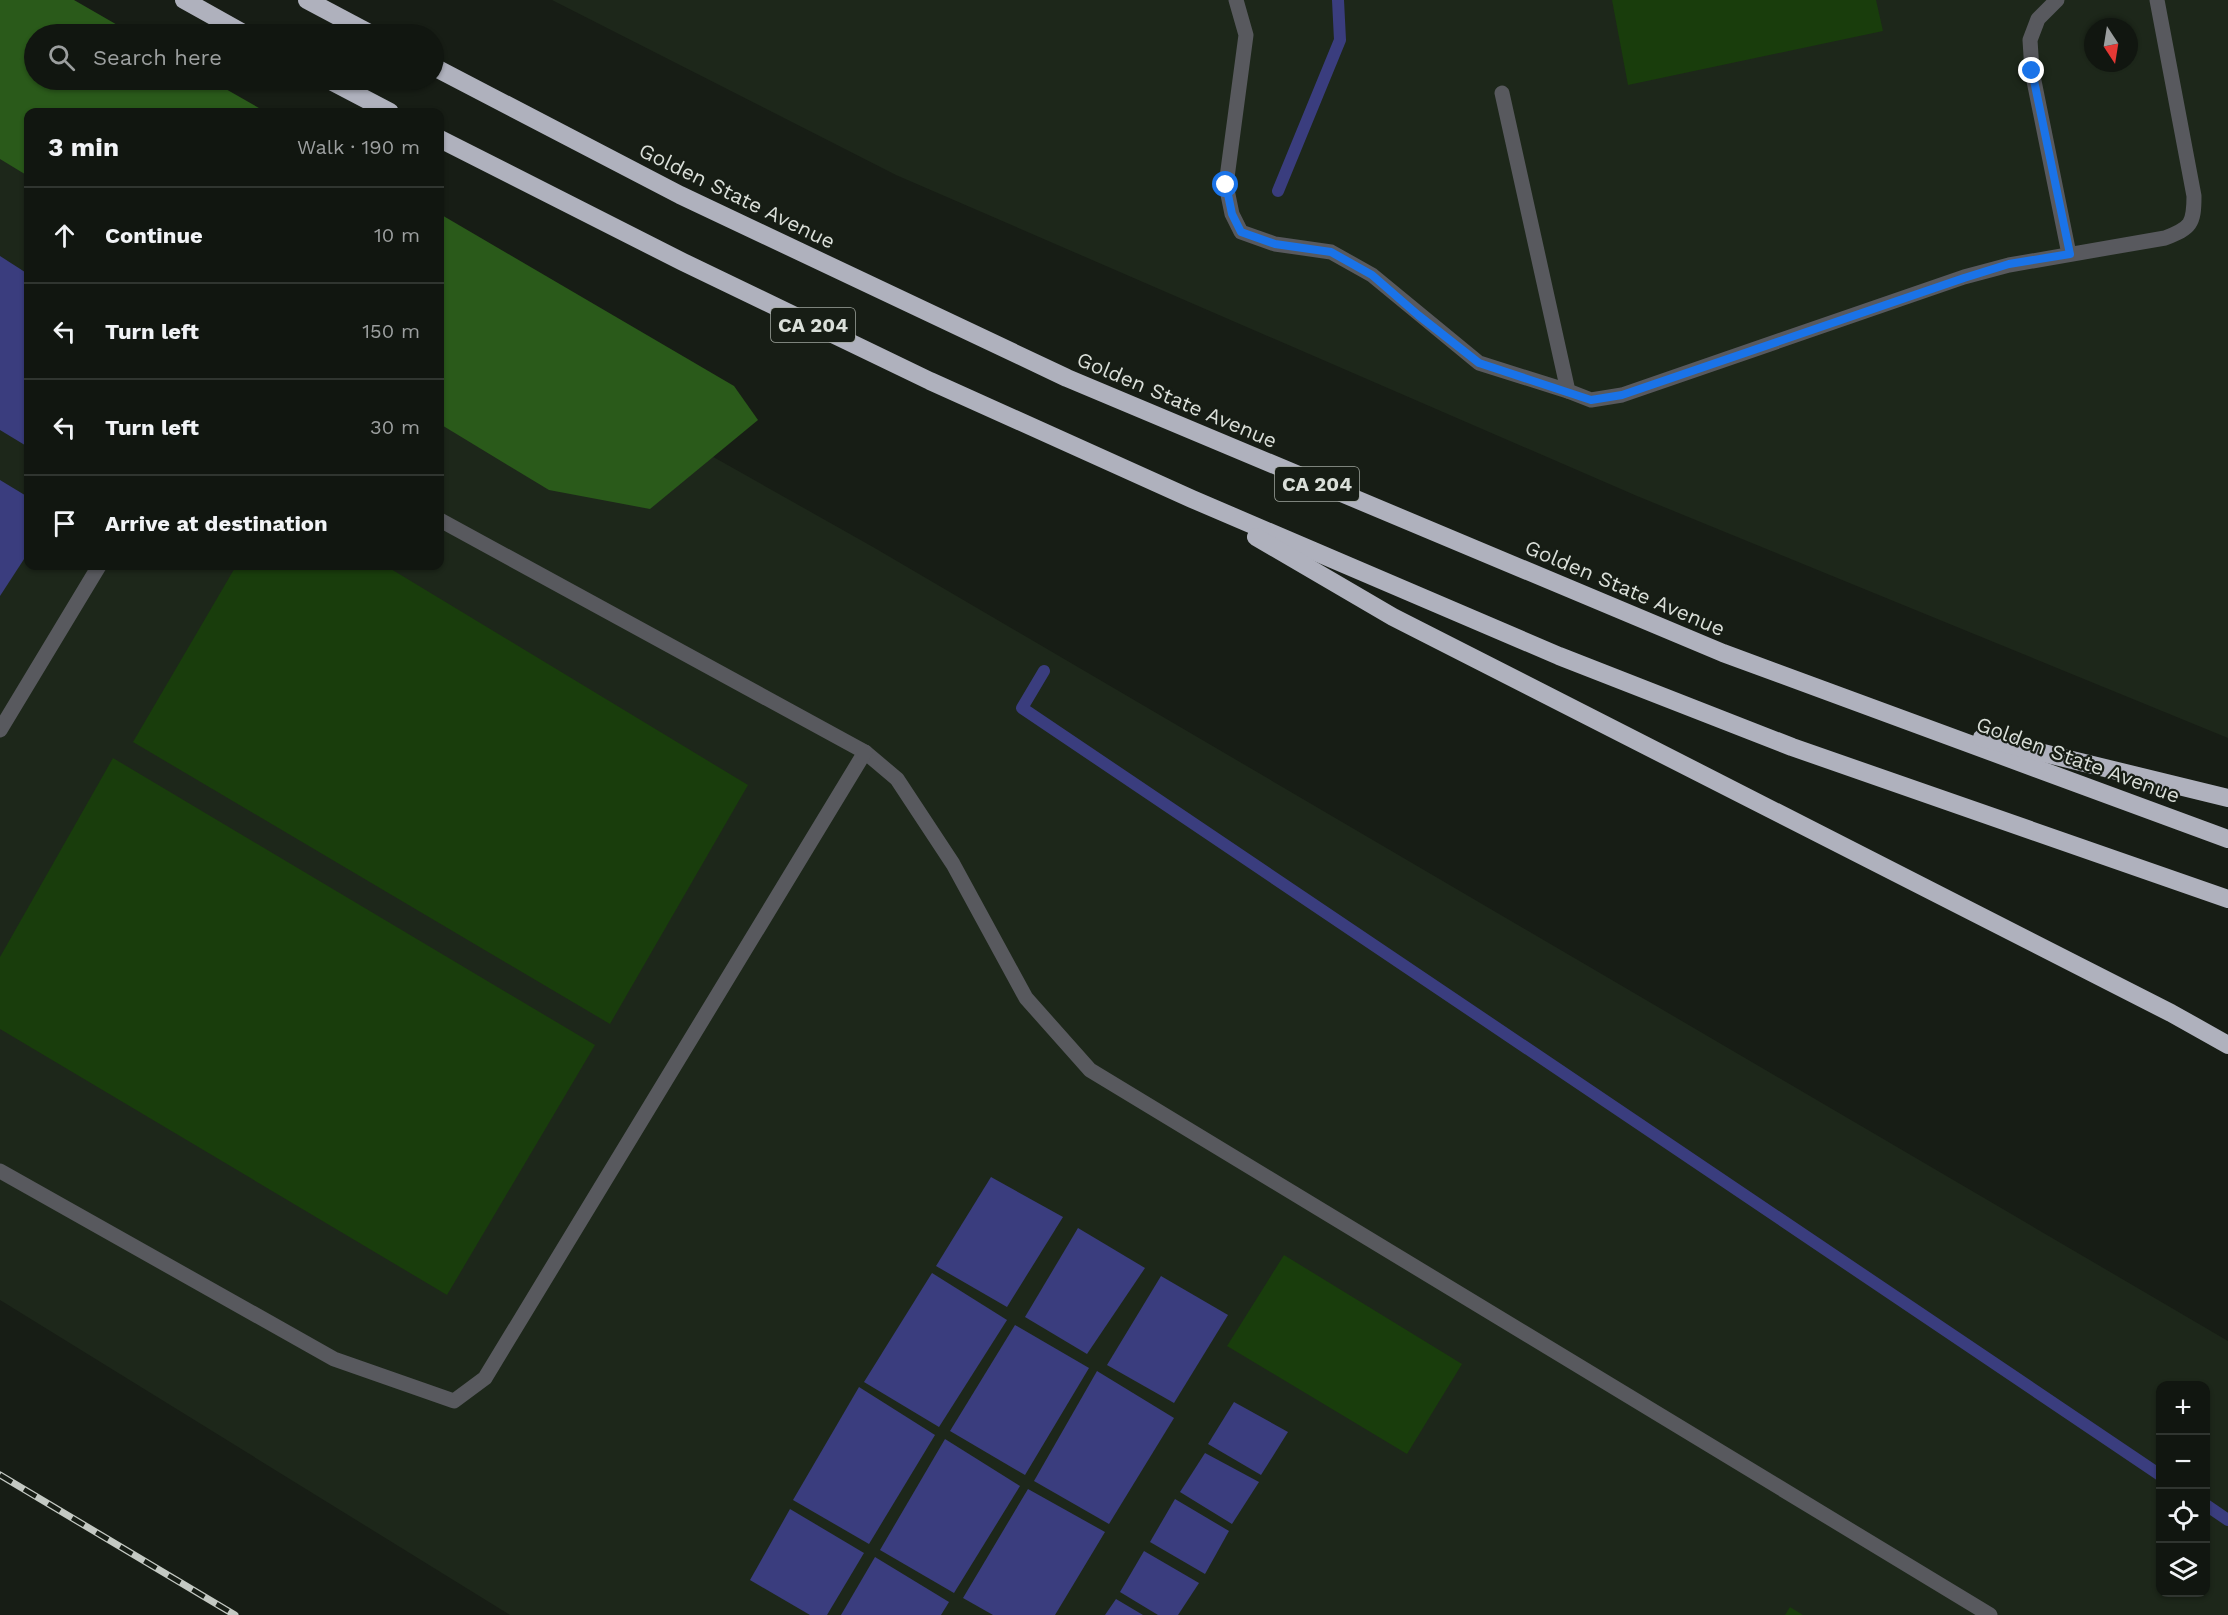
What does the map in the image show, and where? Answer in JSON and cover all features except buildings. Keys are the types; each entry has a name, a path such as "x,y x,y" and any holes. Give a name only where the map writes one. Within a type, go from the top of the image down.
{"highway":[{"path":"184,0 227,24"},
{"path":"308,0 352,24"},
{"name":"Golden State Avenue","path":"444,72 680,195 1066,378 1723,653 2228,839"},
{"path":"348,90 382,108"},
{"name":"CA 204","path":"444,141 684,262 930,381 1192,499 1559,656 1792,747 2228,899"},
{"path":"1192,499 1393,618 2160,1007 2228,1046"},
{"path":"1896,717 2228,798"}],"lane":[{"path":"1236,0 1246,36 1226,185 1232,214 1241,232 1275,244 1331,252 1372,275 1479,363 1591,400 1622,395 2009,264 2165,238 2184,231 2194,215 2194,196 2157,0"},
{"path":"2057,0 2037,19 2030,40 2032,71 2070,254"},
{"path":"1502,93 1568,391"},
{"path":"444,522 865,752 897,779 954,864 1026,998 1090,1070 1990,1615"},
{"path":"0,730 97,570"},
{"path":"0,1171 334,1359 454,1401 485,1378 865,752"}],"shaded area":[{"path":"552,0 2228,0 2228,738 1637,496 896,175"},
{"path":"0,56 24,73 24,90 32,90 29,108 24,108 24,570 444,570 444,305 873,547 2228,1341 2228,1615 510,1615 0,1300"},
{"path":"0,256 24,271 24,445 0,430"},
{"path":"0,480 24,495 24,559 0,596"},
{"path":"991,1177 1063,1217 1007,1307 936,1266"},
{"path":"1078,1228 1145,1268 1087,1354 1025,1317"},
{"path":"932,1273 1007,1320 939,1427 864,1382"},
{"path":"1161,1276 1228,1315 1174,1403 1107,1365"},
{"path":"1015,1325 1089,1368 1025,1475 950,1431"},
{"path":"1097,1371 1174,1418 1109,1524 1034,1481"},
{"path":"859,1387 935,1435 869,1544 793,1500"},
{"path":"1234,1402 1288,1432 1261,1475 1208,1444"},
{"path":"945,1439 1020,1486 954,1593 880,1550"},
{"path":"1205,1453 1259,1482 1232,1524 1180,1492"},
{"path":"1028,1489 1105,1532 1055,1615 993,1615 963,1598"},
{"path":"1175,1499 1229,1531 1205,1574 1150,1542"},
{"path":"790,1509 864,1553 827,1615 810,1615 750,1580"},
{"path":"1144,1551 1199,1583 1178,1615 1158,1615 1120,1592"},
{"path":"875,1557 949,1602 941,1615 841,1615"},
{"path":"1116,1599 1143,1615 1105,1615"}],"green space":[{"path":"0,0 74,0 116,24 24,24 24,90 228,90 259,108 24,108 24,174 0,159"},
{"path":"444,216 734,386 758,420 650,509 549,490 444,426"}],"waterway":[{"path":"1278,191 1340,40 1338,0"},
{"path":"1044,671 1022,708 2156,1472"},
{"path":"2210,1508 2228,1520"}],"railway":[{"path":"0,1475 235,1615"}],"route":[{"path":"1226,185 1232,214 1241,232 1275,244 1331,252 1372,275 1479,363 1591,400 1622,395 2009,264 2070,254 2032,71"}]}
